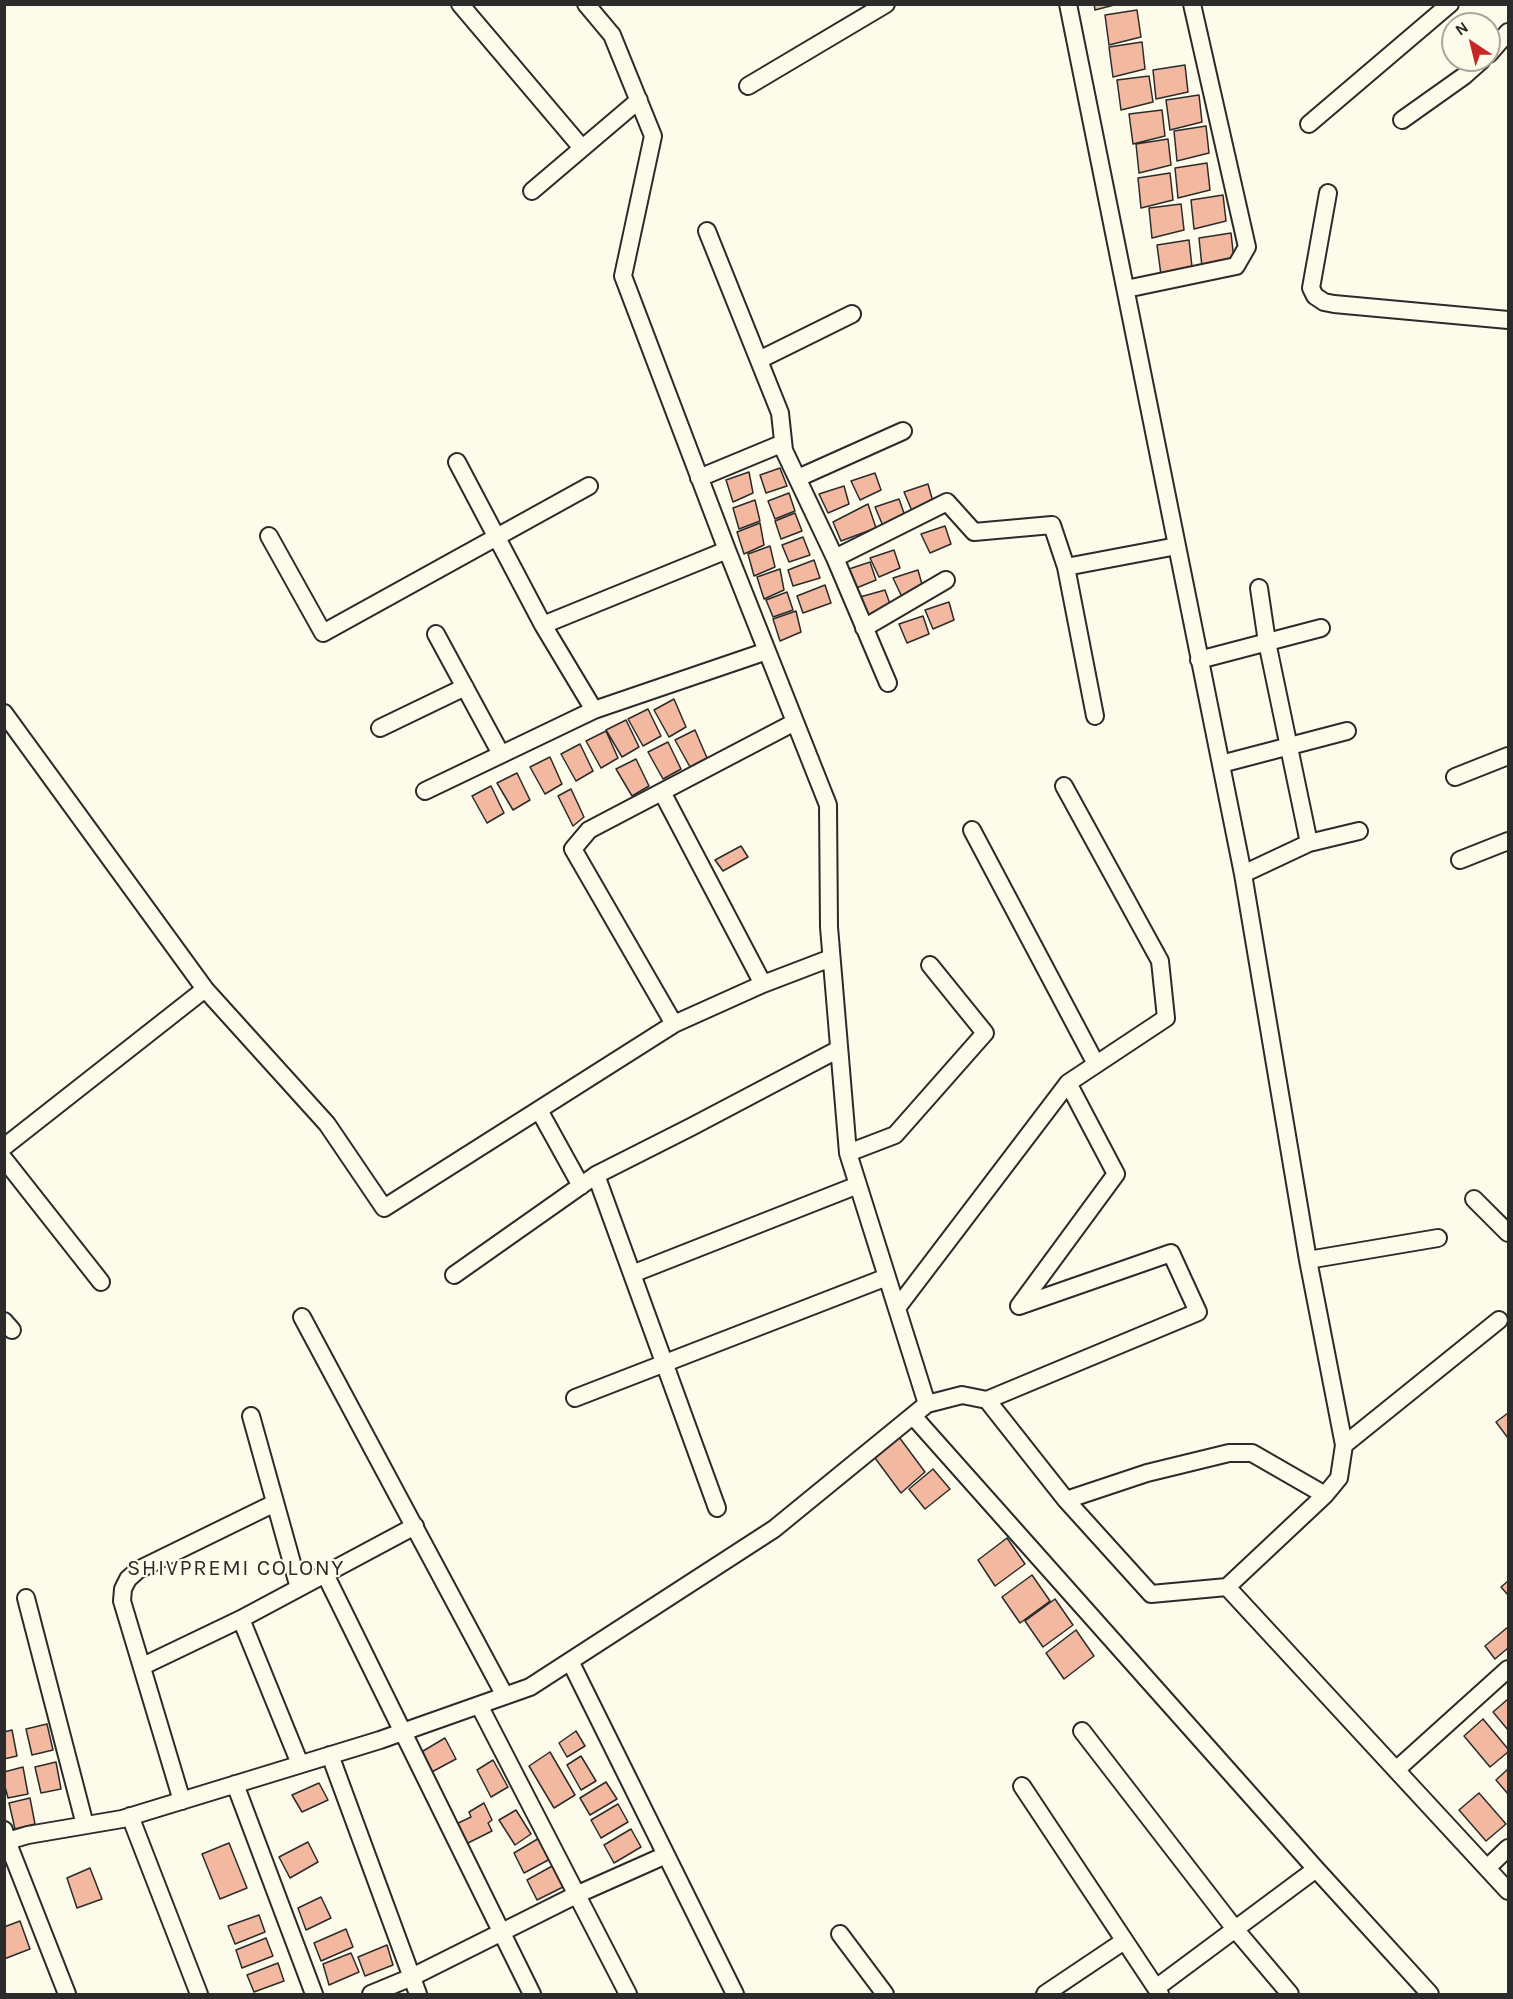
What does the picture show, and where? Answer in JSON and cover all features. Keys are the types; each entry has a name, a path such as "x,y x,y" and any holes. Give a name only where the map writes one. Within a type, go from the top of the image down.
{"street":[{"path":"460,4 582,148"},
{"path":"586,4 612,35 653,136 622,276 828,805 829,927 848,1153 927,1404"},
{"path":"748,86 886,4"},
{"path":"987,1400 1066,1500 1151,1594 1227,1587 1325,1495 1339,1478 1344,1445 1308,1260 1244,874 1068,4"},
{"path":"1126,289 1236,266 1247,247 1192,4"},
{"path":"1309,124 1450,4"},
{"path":"1402,120 1468,72"},
{"path":"532,191 639,100"},
{"path":"1328,193 1311,288 1315,296 1324,302 1335,304 1509,320"},
{"path":"707,231 780,413 784,450"},
{"path":"759,360 852,314"},
{"path":"798,478 903,431"},
{"path":"699,478 781,444 835,558 888,683"},
{"path":"457,462 543,625 594,710"},
{"path":"269,536 322,633 589,486"},
{"path":"835,558 946,501 974,532 1052,525 1066,567 1095,716"},
{"path":"1066,567 1177,546"},
{"path":"543,625 727,550"},
{"path":"864,628 946,580"},
{"path":"1258,588 1309,843"},
{"path":"1199,660 1321,628"},
{"path":"436,633 501,754"},
{"path":"425,791 594,710 767,651"},
{"path":"380,728 465,687"},
{"path":"4,713 205,990 327,1124 384,1208 674,1024 763,984 831,958"},
{"path":"674,1024 573,849 588,830 795,722"},
{"path":"1221,764 1347,731"},
{"path":"1455,777 1509,756"},
{"path":"897,1308 1068,1083 1166,1018 1160,961 1064,786"},
{"path":"662,792 763,984"},
{"path":"972,830 1096,1064"},
{"path":"1244,874 1309,843 1359,831"},
{"path":"1460,860 1509,841"},
{"path":"848,1153 895,1135 985,1033 930,965"},
{"path":"4,1147 205,990"},
{"path":"454,1275 596,1175 839,1049"},
{"path":"67,1995 5,1838 130,1816 403,1732 530,1687 774,1529 927,1404 962,1395 987,1400 1198,1312 1171,1253 1018,1306 1116,1174 1068,1083"},
{"path":"539,1110 581,1186"},
{"path":"4,1159 101,1282"},
{"path":"596,1175 717,1508"},
{"path":"632,1274 858,1185"},
{"path":"1474,1199 1509,1233"},
{"path":"1308,1260 1438,1238"},
{"path":"575,1398 887,1277"},
{"path":"302,1317 505,1696"},
{"path":"1344,1445 1506,1321"},
{"path":"251,1416 299,1588"},
{"path":"913,1416 1430,1995"},
{"path":"1066,1500 1147,1473 1229,1454 1252,1453 1325,1495"},
{"path":"182,1800 122,1601 123,1589 128,1579 138,1570 275,1503"},
{"path":"143,1666 241,1619 415,1526"},
{"path":"325,1574 532,1995"},
{"path":"1227,1587 1509,1891"},
{"path":"26,1598 85,1825"},
{"path":"241,1619 300,1764"},
{"path":"570,1661 735,1995"},
{"path":"1396,1770 1509,1669"},
{"path":"478,1705 627,1995"},
{"path":"1082,1731 1235,1929 1290,1995"},
{"path":"330,1755 418,1995"},
{"path":"235,1784 314,1995"},
{"path":"1022,1786 1158,1991 1235,1929 1316,1869"},
{"path":"130,1816 199,1995"},
{"path":"1487,1868 1509,1848"},
{"path":"371,1995 576,1895 666,1855"},
{"path":"840,1934 885,1995"},
{"path":"1045,1995 1124,1941"}],"building":[{"path":"1094,4 1118,4 1095,10"},
{"path":"1137,10 1141,37 1109,45 1105,15"},
{"path":"1142,42 1145,69 1113,77 1109,47"},
{"path":"1185,65 1188,92 1156,99 1153,70"},
{"path":"1149,76 1153,102 1121,110 1117,80"},
{"path":"1199,95 1202,122 1170,130 1166,100"},
{"path":"1162,110 1165,136 1133,144 1129,114"},
{"path":"1206,126 1209,153 1177,161 1174,131"},
{"path":"1168,139 1171,165 1139,173 1136,144"},
{"path":"1207,163 1210,190 1178,198 1175,168"},
{"path":"1170,173 1173,200 1141,208 1138,178"},
{"path":"1223,195 1226,221 1194,229 1191,200"},
{"path":"1181,204 1184,230 1152,238 1149,208"},
{"path":"1231,233 1234,260 1202,267 1199,238"},
{"path":"1189,240 1192,267 1161,275 1157,245"},
{"path":"780,468 787,486 766,493 760,475"},
{"path":"749,472 753,493 733,502 726,480"},
{"path":"875,473 881,490 860,500 851,481"},
{"path":"928,484 933,502 912,511 904,492"},
{"path":"844,486 849,504 828,513 819,494"},
{"path":"789,493 795,511 775,519 768,501"},
{"path":"899,499 905,516 883,526 875,507"},
{"path":"755,500 760,521 739,529 733,508"},
{"path":"868,504 876,528 841,541 833,522"},
{"path":"795,513 802,531 781,539 775,521"},
{"path":"760,523 764,545 744,554 737,532"},
{"path":"945,526 951,544 930,553 921,534"},
{"path":"803,537 810,555 789,562 782,545"},
{"path":"770,546 775,567 754,576 748,554"},
{"path":"894,550 900,568 879,577 870,558"},
{"path":"814,560 820,578 793,586 788,570"},
{"path":"870,562 876,580 854,589 846,570"},
{"path":"780,569 784,590 764,599 757,577"},
{"path":"918,570 923,588 902,597 893,578"},
{"path":"825,585 831,603 803,613 797,596"},
{"path":"885,590 891,607 869,617 860,597"},
{"path":"787,592 793,610 773,617 766,600"},
{"path":"949,602 954,620 933,629 925,610"},
{"path":"796,611 801,632 780,641 773,619"},
{"path":"923,616 929,634 907,643 899,624"},
{"path":"674,699 686,727 669,737 654,710"},
{"path":"648,709 661,736 643,746 628,719"},
{"path":"626,720 639,747 622,757 606,730"},
{"path":"695,730 707,758 690,767 675,740"},
{"path":"606,731 618,758 601,768 586,741"},
{"path":"668,742 681,769 663,779 648,752"},
{"path":"580,744 593,771 576,781 561,754"},
{"path":"550,757 562,784 545,794 530,767"},
{"path":"636,759 649,786 632,796 616,769"},
{"path":"517,773 530,800 513,810 497,783"},
{"path":"491,786 504,813 487,823 472,796"},
{"path":"571,789 584,817 573,826 558,796"},
{"path":"741,846 748,857 723,871 715,860"},
{"path":"1508,1413 1508,1438 1496,1422"},
{"path":"899,1437 925,1472 901,1493 875,1458"},
{"path":"933,1469 950,1489 925,1509 909,1489"},
{"path":"1007,1538 1025,1564 995,1586 978,1560"},
{"path":"1032,1575 1050,1601 1020,1623 1002,1597"},
{"path":"1508,1581 1508,1595 1501,1587"},
{"path":"1055,1599 1073,1625 1043,1647 1025,1621"},
{"path":"1508,1627 1508,1648 1495,1659 1485,1646"},
{"path":"1076,1630 1094,1656 1064,1679 1046,1653"},
{"path":"1508,1699 1508,1730 1493,1712"},
{"path":"1483,1719 1508,1749 1508,1752 1490,1767 1464,1736"},
{"path":"47,1724 53,1750 32,1755 26,1729"},
{"path":"12,1730 17,1756 4,1759 4,1732"},
{"path":"576,1731 585,1746 567,1757 559,1743"},
{"path":"445,1738 456,1759 428,1774 418,1754"},
{"path":"550,1752 575,1795 554,1808 529,1766"},
{"path":"581,1756 596,1781 581,1790 567,1765"},
{"path":"493,1760 508,1787 491,1797 477,1770"},
{"path":"56,1762 61,1789 41,1793 35,1767"},
{"path":"23,1767 28,1794 8,1798 4,1772"},
{"path":"1508,1769 1508,1794 1496,1780"},
{"path":"606,1782 617,1799 590,1815 580,1798"},
{"path":"319,1783 328,1800 302,1812 292,1795"},
{"path":"1479,1793 1506,1824 1486,1841 1459,1810"},
{"path":"30,1798 35,1824 15,1829 9,1803"},
{"path":"484,1803 492,1820 488,1823 492,1831 464,1845 454,1825 471,1817 469,1812"},
{"path":"618,1804 628,1822 601,1838 591,1820"},
{"path":"516,1810 531,1834 515,1845 499,1820"},
{"path":"631,1829 641,1847 614,1863 604,1845"},
{"path":"541,1837 552,1858 524,1873 514,1853"},
{"path":"308,1842 318,1862 290,1878 279,1857"},
{"path":"229,1843 247,1888 220,1899 202,1854"},
{"path":"554,1865 565,1886 537,1900 527,1880"},
{"path":"90,1868 102,1899 77,1908 67,1878"},
{"path":"321,1897 331,1918 306,1930 298,1908"},
{"path":"259,1915 265,1932 235,1944 228,1926"},
{"path":"20,1921 30,1949 4,1959 4,1927"},
{"path":"346,1929 353,1947 321,1961 314,1943"},
{"path":"266,1938 273,1956 242,1968 236,1950"},
{"path":"387,1945 393,1965 365,1976 358,1957"},
{"path":"351,1953 359,1972 329,1985 323,1964"},
{"path":"278,1963 284,1981 254,1992 247,1975"}],"district":[{"name":"SHIVPREMI COLONY","path":"236,1569"}]}
